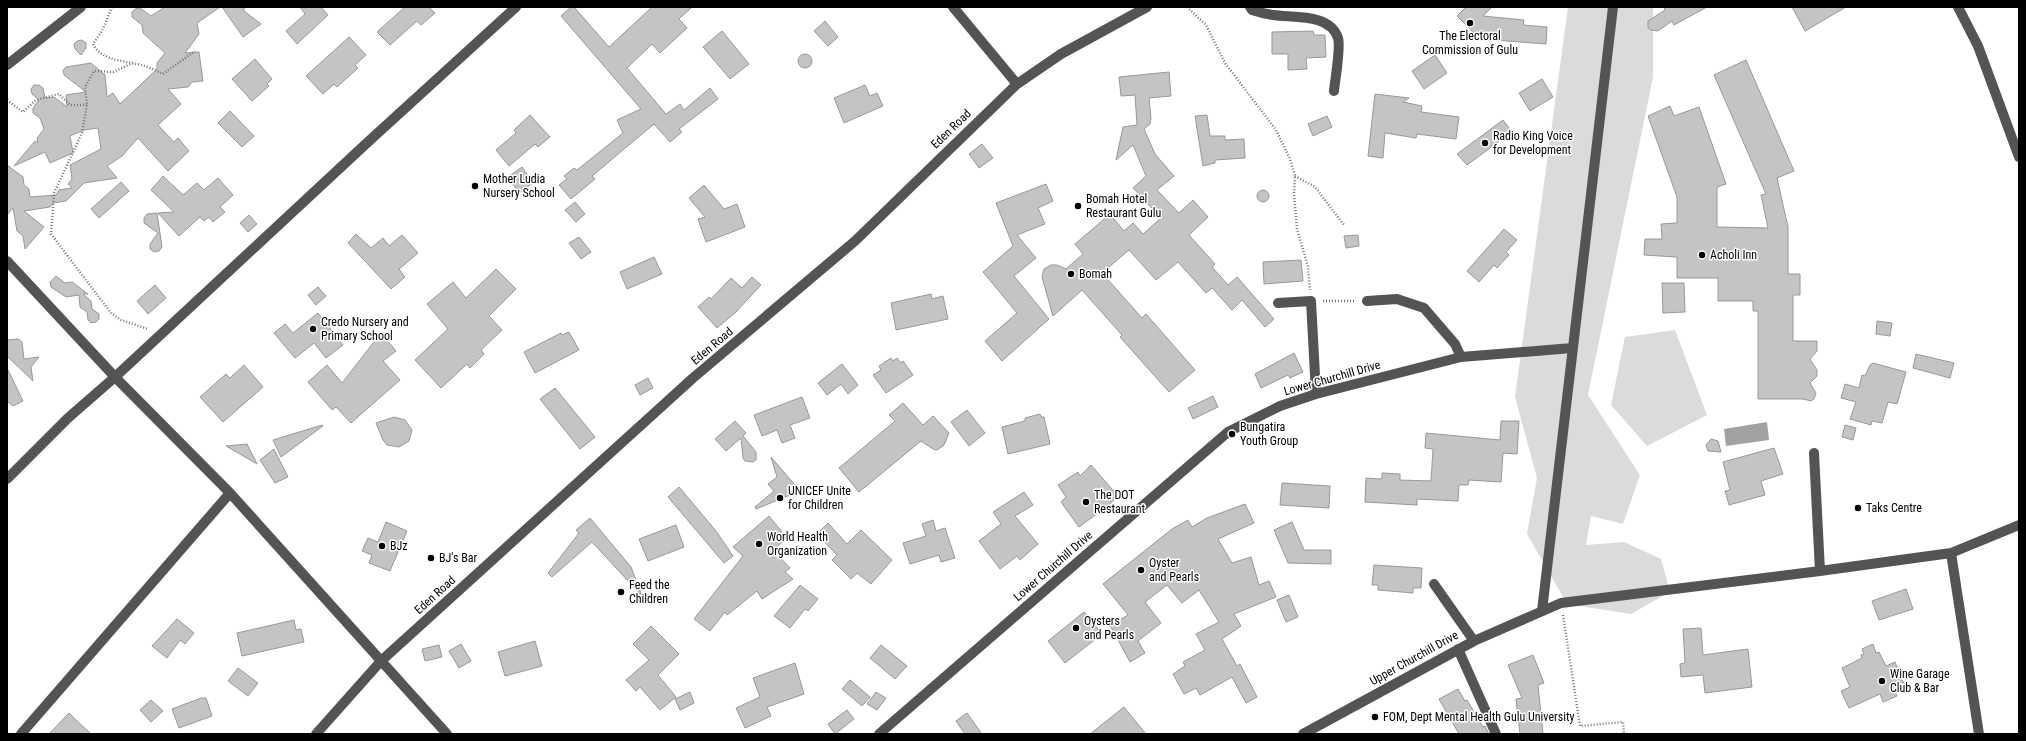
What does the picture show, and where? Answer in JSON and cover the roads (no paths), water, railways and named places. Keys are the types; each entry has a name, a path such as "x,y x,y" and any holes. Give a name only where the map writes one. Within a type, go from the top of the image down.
{"street":[{"path":"7,65 81,7"},
{"path":"7,480 68,418 116,377 161,333 516,7"},
{"path":"953,7 1017,84"},
{"name":"Eden Road","path":"316,734 381,661 693,378 855,241 1017,84 1061,54 1147,7"},
{"path":"1250,7 1252,10 1272,15 1296,16 1322,22 1332,28 1338,40 1334,91"},
{"path":"1542,611 1613,7"},
{"path":"1958,7 1978,46 2019,157"},
{"path":"7,261 116,377 230,493 447,734"},
{"path":"1367,301 1397,299 1424,308 1455,344 1462,357"},
{"path":"1278,303 1311,301 1316,394"},
{"name":"Lower Churchill Drive","path":"878,734 1228,432 1280,406 1316,394 1462,357 1572,348"},
{"path":"1814,453 1820,571"},
{"path":"21,734 230,493"},
{"name":"Upper Churchill Drive","path":"1303,734 1458,649 1561,603 1951,553 2019,525"},
{"path":"1951,553 1979,734"},
{"path":"1434,584 1474,641"},
{"path":"1458,649 1496,734"}],"place":[{"name":"The Electoral Commission of Gulu","path":"1470,23"},
{"name":"Radio King Voice for Development","path":"1485,143"},
{"name":"Mother Ludia Nursery School","path":"475,186"},
{"name":"Bomah Hotel Restaurant Gulu","path":"1078,206"},
{"name":"Acholi Inn","path":"1702,255"},
{"name":"Bomah","path":"1071,274"},
{"name":"Credo Nursery and Primary School","path":"313,329"},
{"name":"Bungatira Youth Group","path":"1232,434"},
{"name":"UNICEF Unite for Children","path":"780,498"},
{"name":"The DOT Restaurant","path":"1086,502"},
{"name":"Taks Centre","path":"1858,508"},
{"name":"World Health Organization","path":"759,544"},
{"name":"BJz","path":"382,546"},
{"name":"BJ's Bar","path":"431,558"},
{"name":"Oyster and Pearls","path":"1141,570"},
{"name":"Feed the Children","path":"621,592"},
{"name":"Oysters and Pearls","path":"1076,628"},
{"name":"Wine Garage Club & Bar","path":"1882,681"},
{"name":"FOM, Dept Mental Health Gulu University","path":"1375,717"}]}
